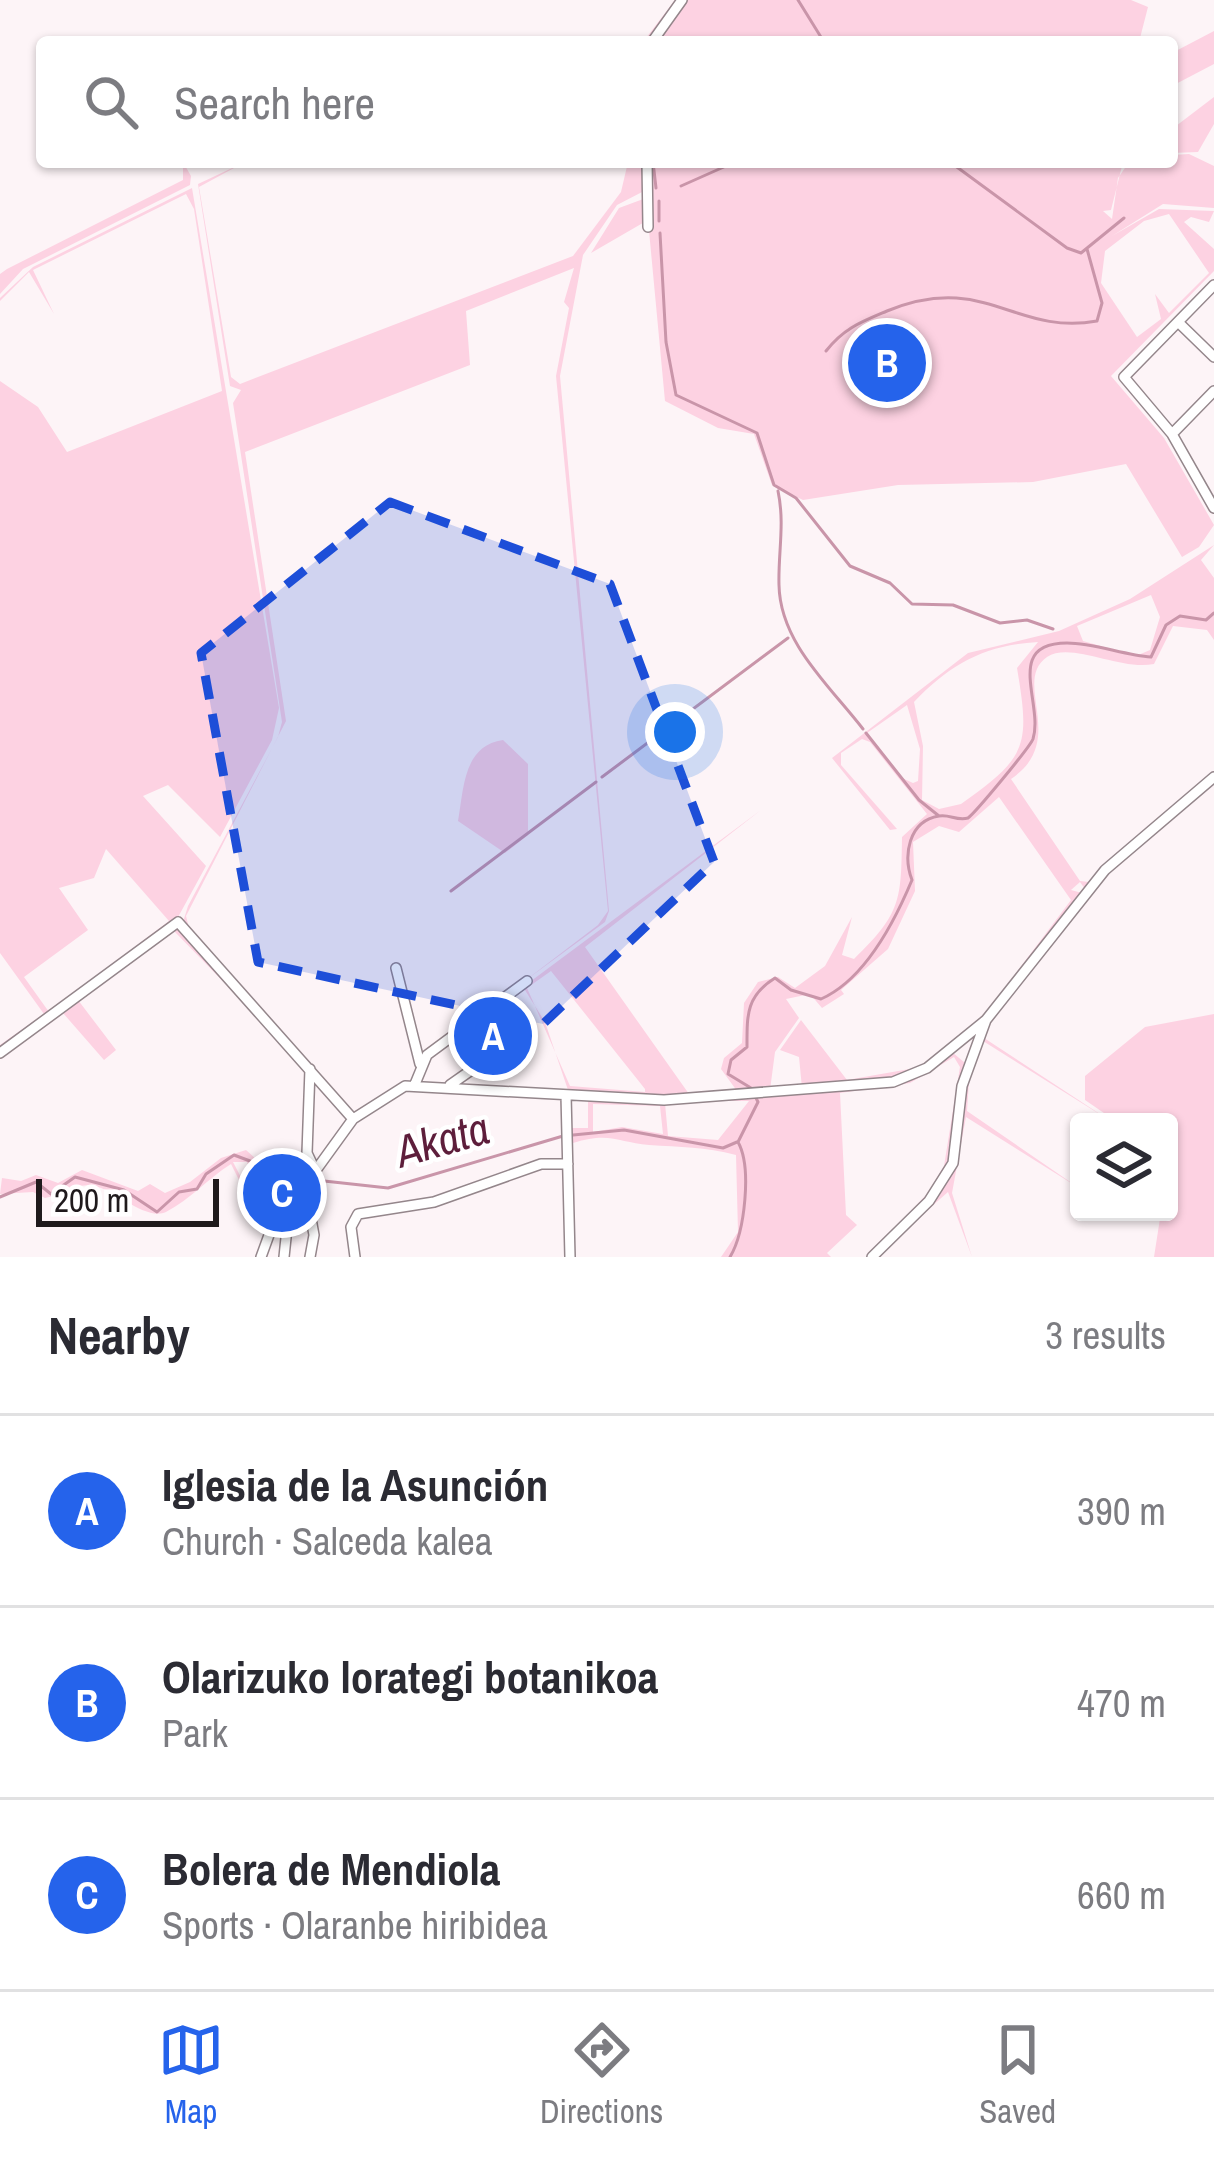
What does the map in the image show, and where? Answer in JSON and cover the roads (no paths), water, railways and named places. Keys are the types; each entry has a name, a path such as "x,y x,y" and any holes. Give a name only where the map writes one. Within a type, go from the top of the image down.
{"street":[{"path":"656,36 682,0"},
{"path":"646,168 648,227"},
{"path":"1214,285 1124,377 1172,434 1214,508"},
{"path":"1178,322 1214,357"},
{"path":"1172,434 1214,391"},
{"path":"262,1256 353,1119 394,1089 416,1084 591,1097 748,1095 893,1082 927,1068 986,1020 1105,870 1214,777"},
{"path":"0,1053 178,922 353,1119"},
{"path":"396,968 420,1064 416,1084"},
{"path":"420,1064 527,981"},
{"path":"872,1257 945,1179 959,1136 969,1061 986,1020"},
{"path":"445,1087 470,1071 456,1038"},
{"path":"953,1048 969,1061"},
{"path":"310,1069 307,1153 315,1170"},
{"path":"566,1095 570,1257"},
{"path":"355,1257 351,1227 358,1214 434,1202 542,1164 568,1164"},
{"path":"305,1186 314,1235 310,1257"},
{"path":"284,1257 289,1209"}],"waterway":[{"path":"798,0 820,36"},
{"path":"654,168 656,188"},
{"path":"681,186 722,168"},
{"path":"958,168 1067,248 1081,253 1124,218"},
{"path":"659,201 659,221"},
{"path":"660,233 666,342 676,395 757,433 774,485 796,498 850,566 890,583 912,604 953,605 1000,623 1027,620 1053,629"},
{"path":"826,351 861,322 921,301 949,298 1043,320 1097,321 1102,303 1087,249"},
{"path":"778,491 779,585 788,626 809,663 863,729"},
{"path":"751,1088 728,1074 731,1060 747,1047 753,999 775,978 791,990 821,999 864,964 887,932 912,880 908,851 914,832 939,816 968,818 1033,739 1030,678 1036,653 1067,643 1151,657 1166,625 1180,616 1206,620 1214,613"},
{"path":"602,777 788,638"},
{"path":"866,733 919,800 939,816"},
{"path":"451,891 596,782"},
{"path":"730,1257 745,1200 745,1167 738,1142 758,1102 755,1096"},
{"name":"Akata","path":"315,1180 388,1188 563,1136 624,1130 723,1148 737,1142"},
{"name":"Akata","path":"0,1197 36,1182 51,1194 75,1177 124,1190 157,1212 179,1192 197,1189 206,1174 234,1155 250,1161 264,1188 300,1185"}],"place":[{"name":"Olarizuko lorategi botanikoa","path":"887,363"},
{"name":"Iglesia de la Asunción","path":"493,1036"},
{"name":"Bolera de Mendiola","path":"282,1193"}]}
